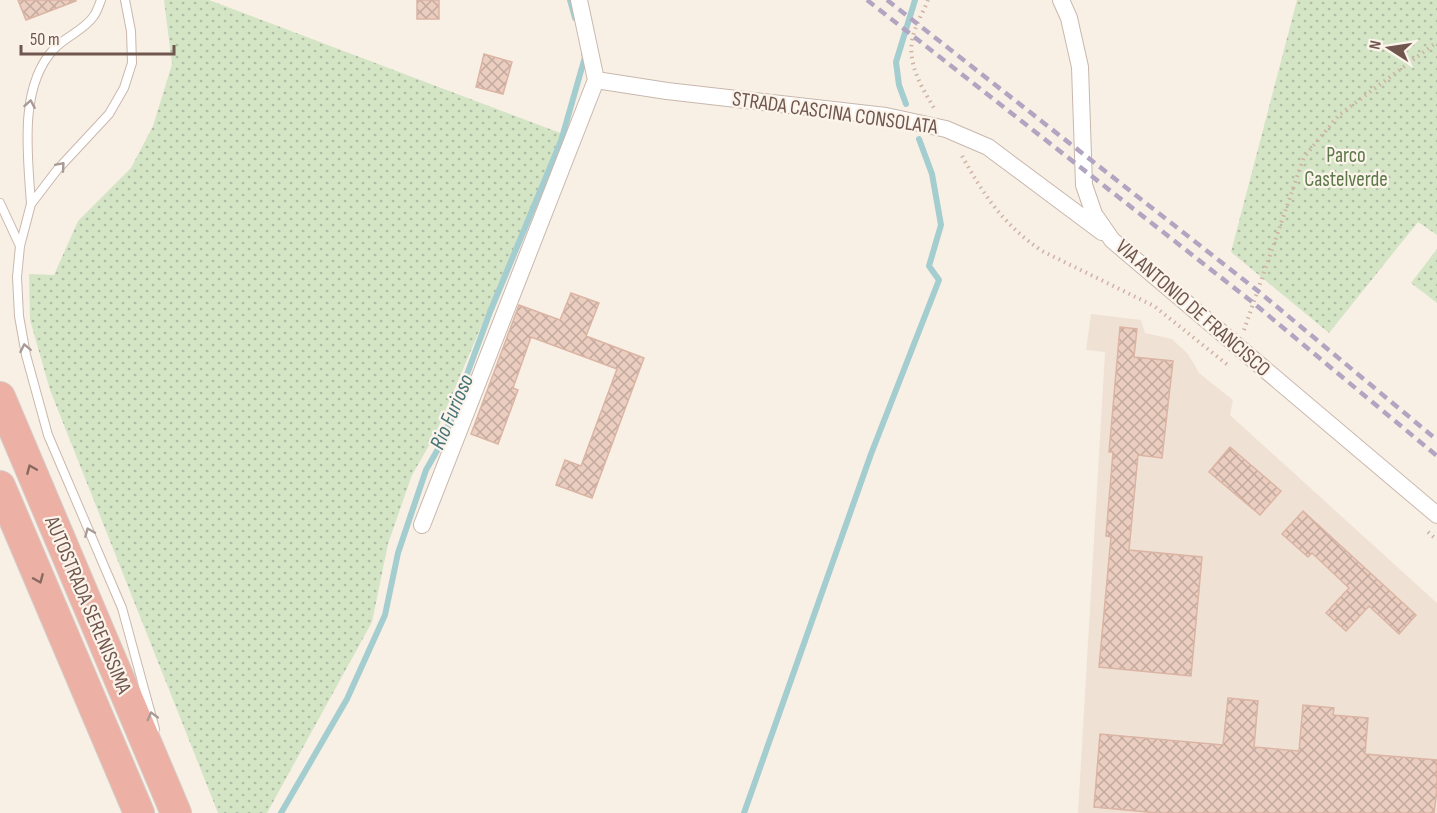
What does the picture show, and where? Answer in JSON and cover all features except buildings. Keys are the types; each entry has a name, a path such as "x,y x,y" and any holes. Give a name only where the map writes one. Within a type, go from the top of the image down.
{"highway":[{"name":"AUTOSTRADA SERENISSIMA","path":"0,397 177,813"},
{"name":"AUTOSTRADA SERENISSIMA","path":"0,486 139,813"}],"street":[{"path":"422,525 596,80 579,0"},
{"name":"VIA ANTONIO DE FRANCISCO","path":"1060,0 1069,18 1080,67 1084,185 1094,214 1112,240 1437,515"},
{"name":"STRADA CASCINA CONSOLATA","path":"596,80 667,91 886,116 946,129 988,147 1112,240"}],"lane":[{"path":"101,0 93,17 53,50 42,68 31,98 26,134 31,204 20,246 17,277 19,316 36,395 48,435 122,608 156,733"},
{"path":"31,204 57,170 109,114 124,88 132,63 131,31 125,0"},
{"path":"0,204 20,246"},
{"path":"163,756 177,813"}],"path":[{"path":"1231,368 1304,157 1339,115 1437,42"}],"shaded area":[{"path":"1091,314 1141,320 1145,333 1172,339 1188,354 1199,373 1233,400 1230,415 1437,603 1437,813 1078,813 1105,352 1086,350"}],"green space":[{"path":"164,0 209,0 563,134 435,435 412,475 388,544 372,622 267,813 218,813 50,390 30,320 29,274 54,275 78,221 131,168 153,126 172,64"},
{"name":"Parco Castelverde","path":"1297,0 1437,0 1437,235 1418,222 1329,333 1231,252"},
{"path":"1437,249 1437,303 1411,283"}],"waterway":[{"name":"Rio Furioso","path":"570,0 575,18"},
{"name":"Rio Furioso","path":"906,104 899,85 896,62 915,0"},
{"name":"Rio Furioso","path":"281,813 347,699 385,615 398,553 426,470 442,442 490,312 561,141 584,54"},
{"path":"744,813 871,454 939,280 929,266 941,225 932,174 919,139"}],"railway":[{"path":"867,0 1251,301 1437,456"},
{"path":"887,0 1258,291 1437,440"}]}
